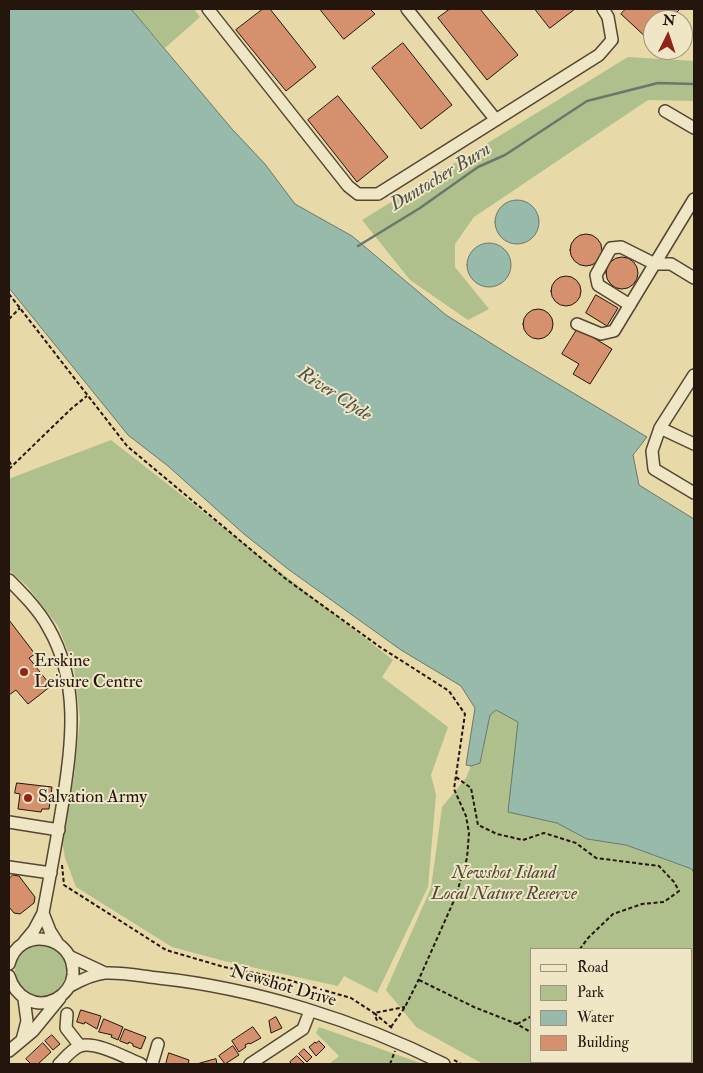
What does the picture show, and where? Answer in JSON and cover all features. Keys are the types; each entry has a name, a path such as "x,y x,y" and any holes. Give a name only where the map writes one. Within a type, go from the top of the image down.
{"street":[{"path":"407,9 496,120"},
{"path":"213,11 348,186 358,194 378,194 599,55 612,40 608,17 603,9"},
{"path":"666,111 694,128"},
{"path":"577,324 600,334 614,331 694,199"},
{"path":"630,305 598,285 596,275 611,248 621,247 655,264 671,264 694,278"},
{"path":"694,376 660,428 652,451 654,469 694,493"},
{"path":"660,428 694,444"},
{"path":"9,580 24,595 47,626 57,646 65,668 72,714 72,742 43,914 34,930 9,959"},
{"path":"9,822 58,830"},
{"path":"9,867 50,873"},
{"path":"9,1051 32,1031 66,990 73,974 71,958 50,931 43,914"},
{"path":"24,942 41,939 57,942"},
{"name":"Newshot Drive","path":"71,958 105,973"},
{"name":"Newshot Drive","path":"24,999 48,1002 90,976 105,973 176,980 225,988 310,1012 385,1037 444,1064"},
{"path":"10,982 24,999 27,1021 22,1040"},
{"path":"250,1064 303,1029 310,1012"},
{"path":"67,1014 66,1028 80,1046"},
{"path":"152,1064 158,1044"},
{"path":"59,1064 80,1046 104,1048 141,1064"}],"path":[{"path":"9,294 127,446 286,578 380,647 450,691 465,714 454,789 466,816 469,832 467,858 456,896 419,980 405,1007 391,1027 351,998 285,979 224,967 166,950 64,885 62,863 54,856"},
{"path":"9,319 20,308"},
{"path":"9,469 87,396"},
{"path":"9,461 12,466"},
{"path":"456,776 472,788 478,825 497,834 523,840 544,833 576,843 596,858 659,866 674,882 679,891 664,902 642,904 613,914 588,938 581,948"},
{"path":"419,980 517,1024 530,1033"},
{"path":"374,1014 405,1007"},
{"path":"517,1024 530,1017"}],"green space":[{"path":"131,9 194,9 200,17 165,48"},
{"path":"628,57 643,58 643,60 694,61 694,101 648,100 474,217 455,244 455,267 489,309 468,320 410,280 362,220"},
{"path":"111,440 393,660 382,677 448,727 431,775 436,795 428,887 377,993 344,976 338,986 224,961 172,947 76,887 65,858 62,840 74,777 80,718 74,667 58,626 27,586 9,570 9,481 11,478"},
{"name":"Newshot Island Local Nature Reserve","path":"496,710 518,722 509,812 557,823 587,839 626,845 692,869 694,874 694,1064 483,1064 416,1027 386,990 431,888 442,807 466,778 471,766 480,763 490,715"},
{"path":"41,944 55,948 63,956 67,970 63,984 55,992 41,996 27,992 19,984 15,970 19,956 27,948"},
{"path":"319,1027 423,1064 329,1064 339,1056 316,1033"}],"water":[{"name":"River Clyde","path":"9,9 131,9 232,129 265,164 295,204 352,236 446,315 647,437 633,455 639,485 694,519 694,874 692,869 626,845 587,839 557,823 508,812 518,722 496,710 490,715 480,763 471,766 466,765 475,708 461,686 401,650 288,569 244,534 168,466 128,435 9,288"},
{"path":"513,200 521,200 533,206 539,222 533,238 521,244 513,244 501,238 495,226 495,218 501,206"},
{"path":"485,243 493,243 505,249 511,265 505,281 493,287 485,287 473,281 467,269 467,261 473,249"}],"building":[{"path":"263,9 270,9 316,67 286,91 236,30"},
{"path":"320,9 370,9 375,14 344,39"},
{"path":"450,9 480,9 518,55 487,80 438,18"},
{"path":"535,9 575,9 550,28"},
{"path":"626,9 680,9 643,10 643,34 621,14"},
{"path":"403,43 452,105 421,129 372,68"},
{"path":"338,96 388,157 357,182 308,120"},
{"path":"586,234 598,238 602,250 598,262 586,266 574,262 570,250 574,238"},
{"path":"622,257 628,258 633,262 637,267 637,279 633,284 628,288 622,289 616,288 611,284 607,279 606,273 607,267 611,262 616,258"},
{"path":"566,276 577,280 581,291 577,302 566,306 555,302 551,291 555,280"},
{"path":"596,295 618,308 607,326 586,313"},
{"path":"538,309 549,313 553,324 549,335 538,339 527,335 523,324 527,313"},
{"path":"578,328 612,349 590,384 573,374 579,364 562,354"},
{"name":"Erskine Leisure Centre","path":"9,620 35,654 29,658 51,686 28,704 16,690 9,695"},
{"path":"17,783 52,787 49,809 42,809 41,812 18,809 20,794 15,793"},
{"path":"13,875 19,876 35,897 34,903 20,914 14,913 9,907 9,879"},
{"path":"81,1010 101,1016 97,1029 85,1022 84,1024 77,1022"},
{"path":"276,1017 282,1028 271,1033 269,1021"},
{"path":"104,1019 123,1027 118,1040 111,1037 112,1035 99,1032"},
{"path":"253,1027 261,1038 245,1045 246,1047 239,1052 232,1041"},
{"path":"125,1029 146,1037 141,1049 129,1042 128,1044 120,1041"},
{"path":"52,1035 60,1044 53,1050 45,1041"},
{"path":"319,1041 325,1047 316,1056 309,1047"},
{"path":"43,1043 51,1052 38,1064 31,1064 26,1059"},
{"path":"233,1046 239,1055 225,1064 219,1056"},
{"path":"304,1049 312,1057 307,1062 299,1054"},
{"path":"169,1053 189,1060 188,1064 166,1064"},
{"path":"297,1056 305,1064 292,1064 290,1062"},
{"path":"216,1059 217,1064 197,1064"}],"waterway":[{"name":"Duntocher Burn","path":"358,246 420,208 478,167 505,155 587,101 658,83 694,84"}],"place":[{"name":"Erskine Leisure Centre","path":"24,672"},
{"name":"Salvation Army","path":"28,798"}]}
